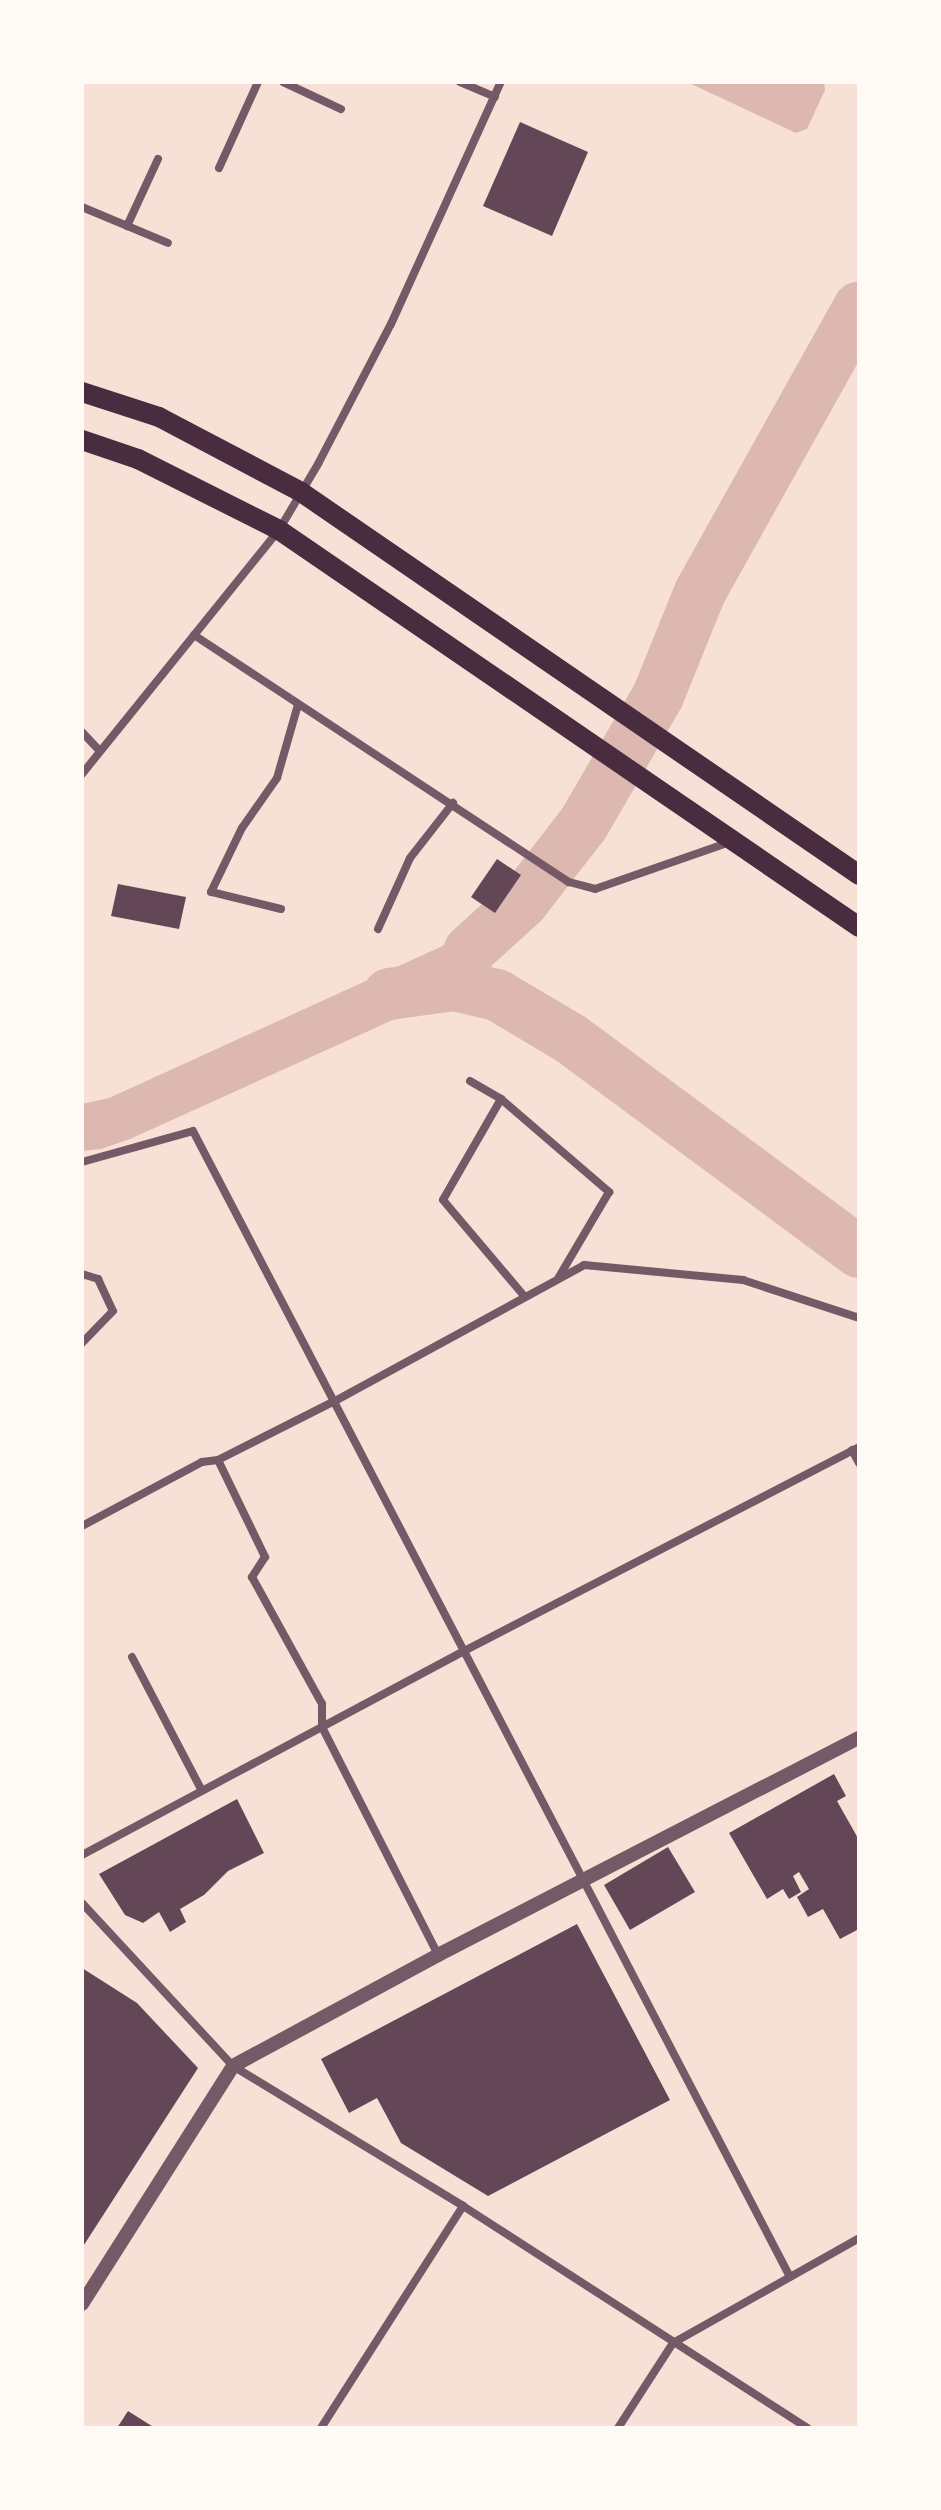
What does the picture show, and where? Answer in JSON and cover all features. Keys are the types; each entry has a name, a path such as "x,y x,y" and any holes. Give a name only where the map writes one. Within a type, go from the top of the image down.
{"main road":[{"path":"82,392 159,417 301,492 859,875"},
{"path":"82,440 138,459 279,530 859,927"}],"street":[{"path":"219,168 258,82"},
{"path":"283,82 341,109"},
{"path":"460,82 495,97"},
{"path":"82,774 98,749 279,530 391,324 501,82"},
{"path":"127,226 158,159"},
{"path":"82,207 168,243"},
{"path":"194,635 569,882 595,889 731,841"},
{"path":"281,909 211,892 242,828 277,778 298,705"},
{"path":"82,732 98,749"},
{"path":"378,929 410,858 453,803"},
{"path":"470,1081 501,1099 609,1192 559,1278"},
{"path":"501,1099 443,1200 525,1297"},
{"path":"82,1162 193,1131 789,2275"},
{"path":"82,1526 202,1462 218,1460 335,1401 584,1265 743,1280 859,1318"},
{"path":"82,1274 98,1279 113,1311 82,1343"},
{"path":"82,1855 466,1650 856,1448 859,1463"},
{"path":"218,1460 265,1557 252,1577 322,1704 322,1727 438,1955"},
{"path":"132,1657 202,1791"},
{"path":"82,2304 233,2066 438,1955 859,1738"},
{"path":"82,1903 233,2066 463,2206 808,2428"},
{"path":"321,2428 463,2206"},
{"path":"618,2428 673,2343 859,2238"}],"shaded area":[{"path":"687,82 824,82 825,90 807,129 796,133"},
{"path":"447,944 471,956 452,1008 395,1019 130,1139 101,1149 82,1151 82,1104 109,1098"}],"building":[{"path":"520,122 588,152 552,236 483,206"},
{"path":"497,859 521,875 495,913 471,897"},
{"path":"118,884 186,897 179,929 111,916"},
{"path":"834,1774 846,1796 837,1801 859,1840 859,1929 840,1939 823,1909 808,1917 797,1897 809,1889 799,1872 793,1876 801,1892 789,1899 783,1889 767,1899 729,1833"},
{"path":"237,1799 264,1853 228,1871 204,1895 180,1909 186,1922 170,1932 159,1912 143,1923 125,1915 99,1874"},
{"path":"668,1847 695,1892 630,1930 604,1885"},
{"path":"577,1924 670,2100 488,2196 401,2143 377,2098 349,2113 321,2059"},
{"path":"82,1968 137,2003 198,2068 82,2248"},
{"path":"128,2411 155,2428 117,2428"}],"waterway":[{"path":"454,985 470,950 522,903 584,823 658,696 700,592 859,307"},
{"path":"389,994 454,985 497,995 571,1039 859,1252"}]}
